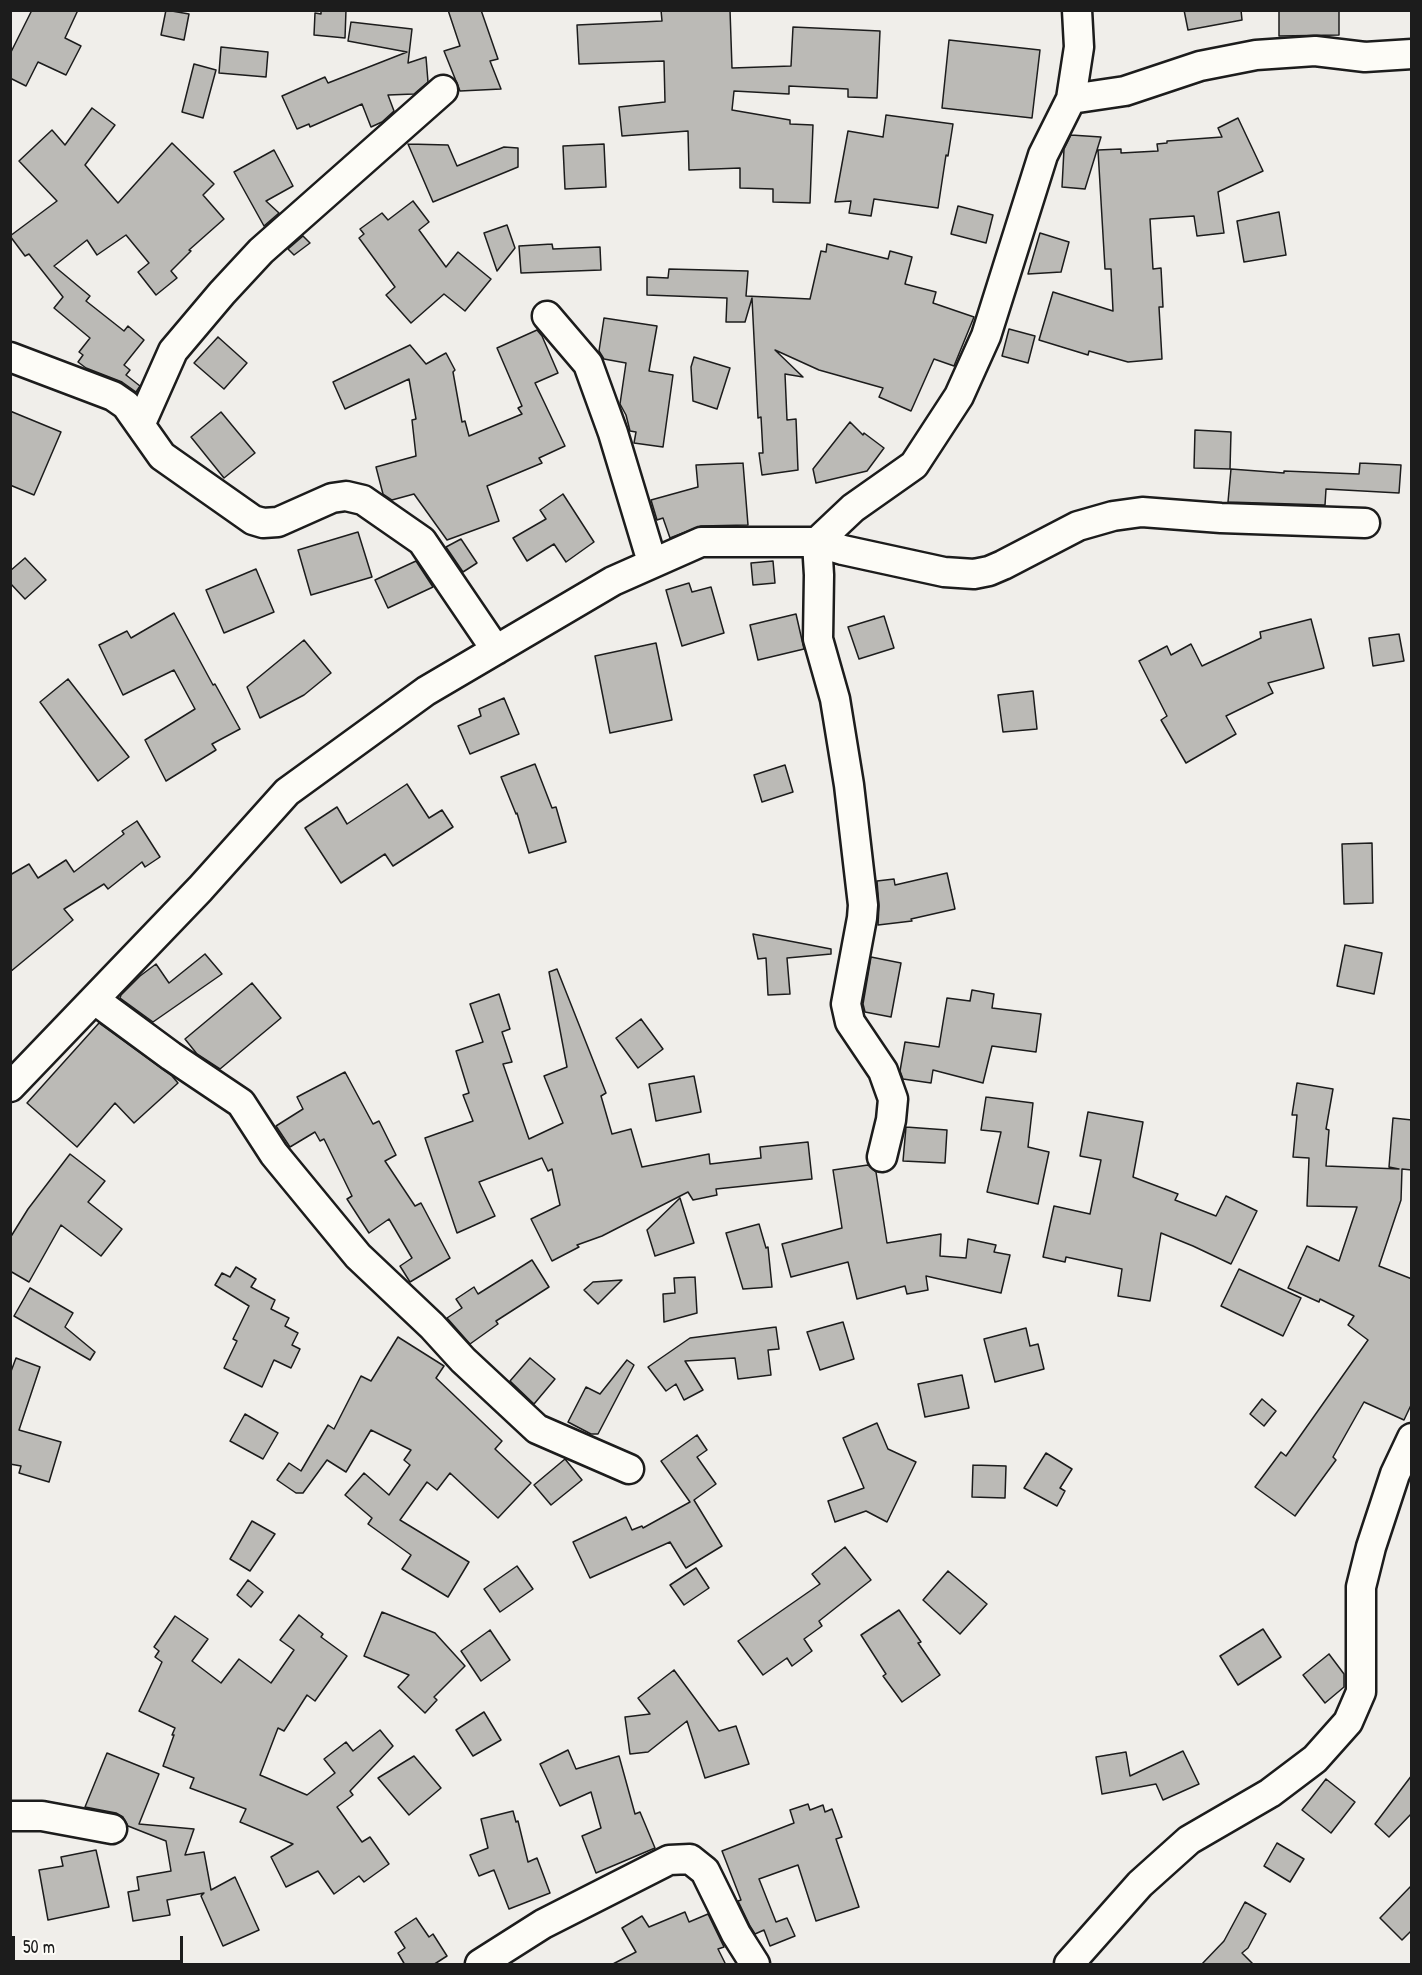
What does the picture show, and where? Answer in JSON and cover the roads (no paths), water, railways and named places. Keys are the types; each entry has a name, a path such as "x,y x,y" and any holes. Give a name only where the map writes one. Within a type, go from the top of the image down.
{"street":[{"path":"817,542 853,508 914,465 959,396 986,336 1043,155 1071,99 1079,47 1077,10"},
{"path":"1071,99 1125,91 1200,66 1257,55 1315,51 1365,57 1412,54"},
{"path":"141,423 173,351 222,293 261,251 442,90"},
{"path":"547,316 588,364 613,433 652,562"},
{"path":"10,357 113,396 126,405 141,423 162,456 172,465 252,520 263,523 278,522 332,498 346,496 363,500 422,541 496,650"},
{"path":"10,1087 200,889 288,792 426,691 613,581 652,562 701,542 817,542 843,550 944,572 975,574 1003,565 1078,526 1113,516 1142,512 1221,518 1365,523"},
{"path":"817,542 818,639 835,699 849,785 863,905 846,1004 850,1022 883,1071 893,1099 891,1120 882,1157"},
{"path":"95,1000 171,1056 241,1103 274,1154 358,1256 432,1326 463,1360 537,1428 629,1469"},
{"path":"1069,1965 1140,1884 1189,1839 1269,1793 1315,1759 1348,1722 1361,1692 1361,1587 1371,1547 1395,1474 1412,1438"},
{"path":"10,1816 42,1816 112,1828"},
{"path":"480,1965 543,1924 669,1860 690,1859 705,1871 736,1934 755,1965"}]}
